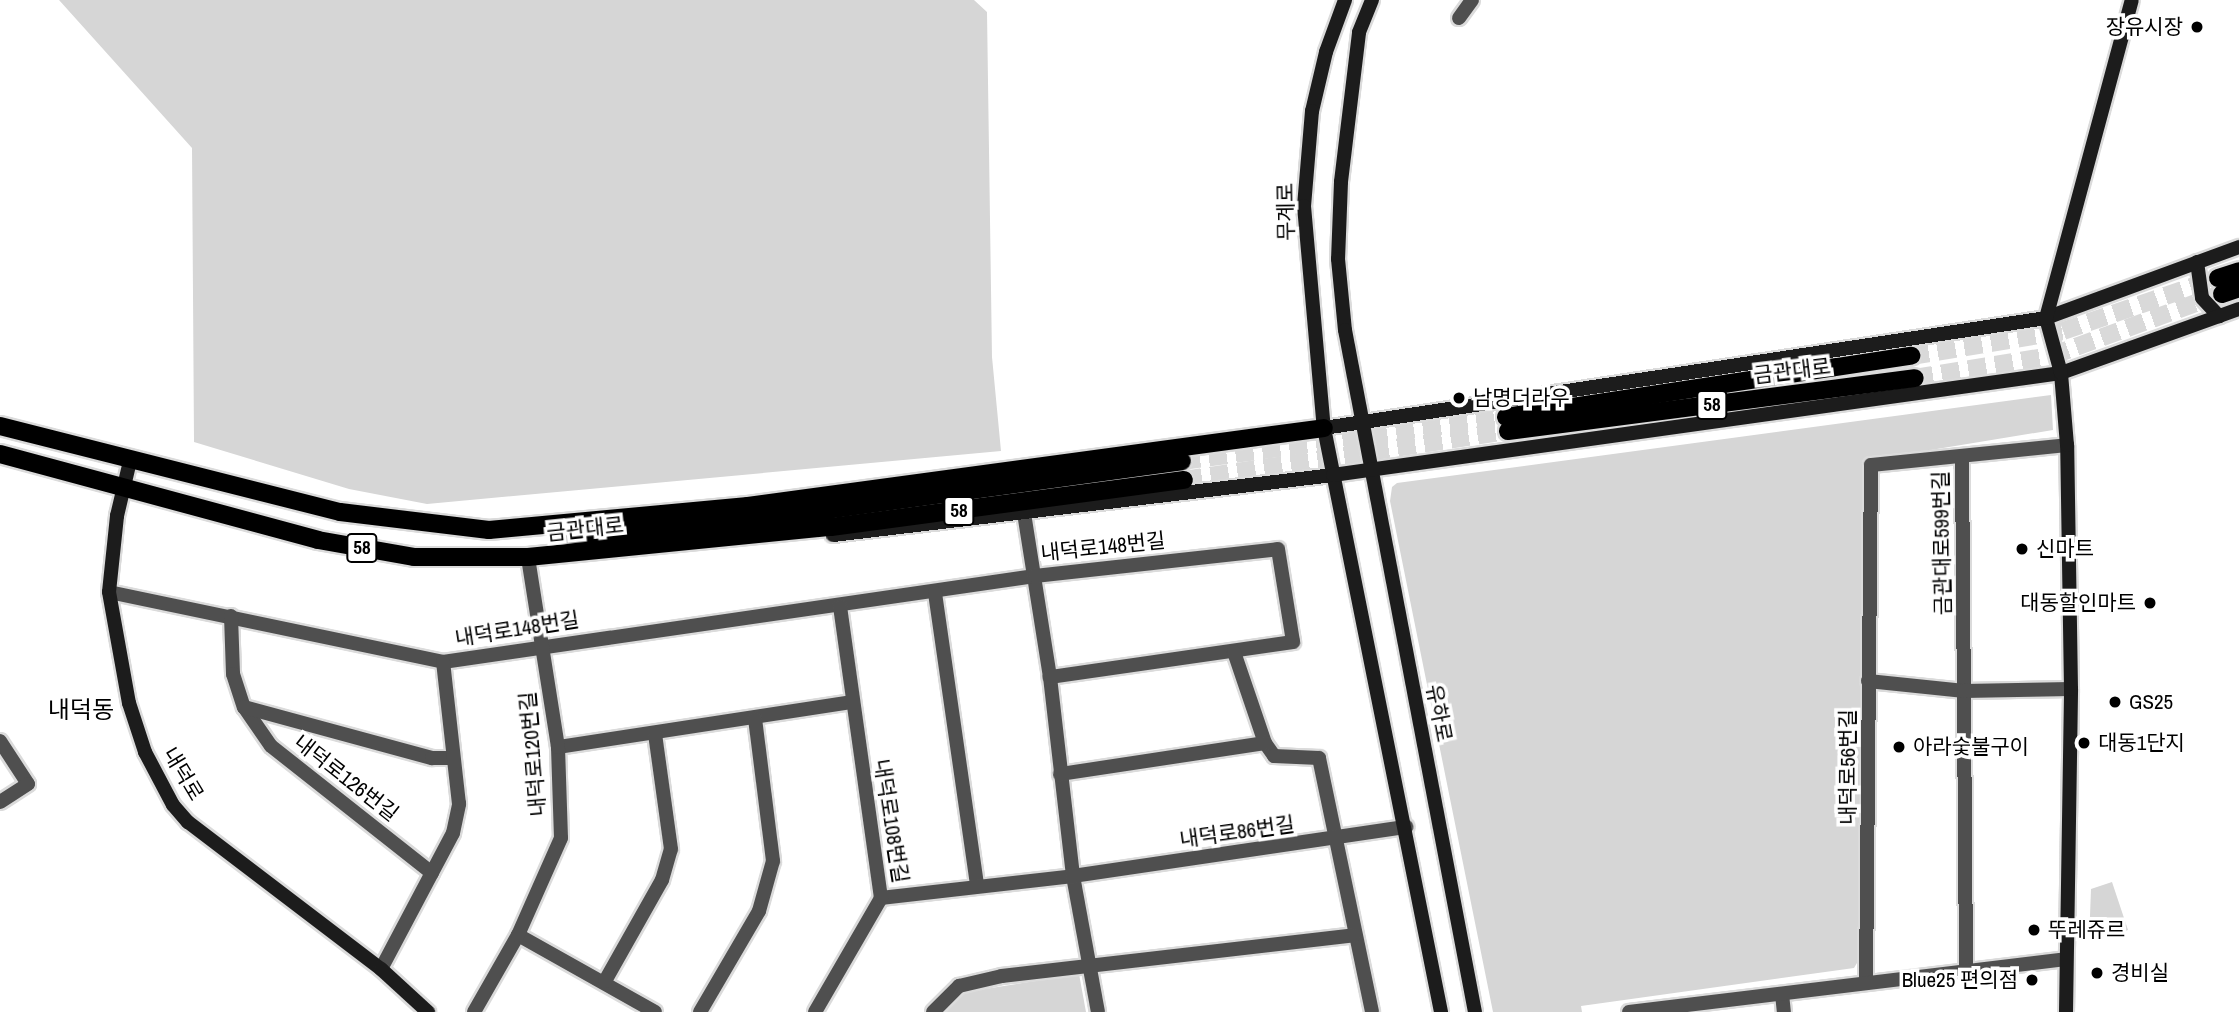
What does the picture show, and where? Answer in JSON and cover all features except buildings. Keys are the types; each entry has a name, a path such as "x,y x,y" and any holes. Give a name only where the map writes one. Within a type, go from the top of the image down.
{"main road":[{"name":"무계로","path":"1324,428 1304,206 1312,111 1335,24 1345,0"},
{"path":"1363,422 1345,330 1338,259 1344,144 1359,33 1372,0"},
{"path":"2066,1012 2071,689 2067,445 2061,373 2046,318 2132,0"},
{"path":"0,426 175,473 340,512 489,530 748,506 1324,428 2046,318 2239,247"},
{"path":"2197,262 2202,298 2219,316"},
{"path":"2239,271 2220,286 2239,288"},
{"path":"733,536 838,535 1024,513 1333,475 2061,373 2239,309"},
{"name":"금관대로","path":"1910,356 1507,424 1915,378"},
{"name":"유하로","path":"1363,422 1475,1012"},
{"path":"1324,428 1441,1012"},
{"name":"금관대로","path":"0,454 331,543 414,557 528,558 733,536 1184,480"},
{"name":"내덕로","path":"130,461 122,487 109,592 129,703 145,752 173,805 188,822 380,969 428,1012"},
{"name":"금관대로","path":"489,530 604,537 1182,461"}],"street":[{"path":"1460,18 1472,0"},
{"name":"금관대로599번길","path":"1966,971 1962,457 2067,445"},
{"name":"내덕로56번길","path":"1866,983 1871,465 1962,457"},
{"path":"1024,513 1050,677 1073,876 1087,965 1098,1012"},
{"name":"내덕로148번길","path":"109,592 443,662 543,645 841,607 1035,576 1278,549 1293,642 1234,652"},
{"name":"내덕로120번길","path":"474,1012 518,935 561,838 558,747 528,558"},
{"path":"934,593 977,885"},
{"name":"내덕로108번길","path":"815,1012 881,898 841,607"},
{"name":"내덕로126번길","path":"231,616 233,674 244,707 271,746 432,873"},
{"path":"1050,677 1234,652 1265,743 1274,756 1319,758 1339,839 1354,934 1372,1012"},
{"path":"380,969 453,833 458,804 450,758 443,662"},
{"path":"1868,681 1964,691 2071,689"},
{"path":"558,747 755,719 852,702"},
{"name":"내덕로126번길","path":"244,707 432,758 450,758"},
{"path":"700,1012 759,911 774,861 755,719"},
{"path":"605,981 662,880 671,849 655,734"},
{"path":"0,741 28,784 0,803"},
{"path":"1060,774 1265,743"},
{"name":"내덕로86번길","path":"881,898 1073,876 1339,839 1406,827"},
{"path":"933,1012 959,986 1087,965 1354,934"},
{"path":"518,935 605,981 655,1012"},
{"path":"1629,1012 2066,959"},
{"path":"1782,994 1784,1012"}],"shaded area":[{"path":"59,0 974,0 987,12 992,357 1001,451 427,504 349,489 194,442 192,148"},
{"path":"2051,395 2053,430 1864,461 1860,958 1854,968 1581,1006 1582,1012 1493,1012 1390,501 1392,487 1397,483"},
{"path":"2112,882 2128,930 2089,942 2091,889"},
{"path":"1079,974 1086,1012 945,1012 966,992"}],"tunnel":[{"path":"1911,356 2063,331 2218,278"},
{"path":"1915,378 2051,356 2218,295"},
{"path":"1182,461 1506,417"},
{"path":"1184,480 1508,431"}],"place":[{"name":"장유시장","path":"2197,27"},
{"name":"남명더라우","path":"1459,398"},
{"name":"신마트","path":"2022,549"},
{"name":"대동할인마트","path":"2150,603"},
{"name":"GS25","path":"2115,702"},
{"name":"대동1단지","path":"2084,743"},
{"name":"아라숯불구이","path":"1899,747"},
{"name":"뚜레쥬르","path":"2034,930"},
{"name":"경비실","path":"2097,973"},
{"name":"Blue25 편의점","path":"2032,980"}],"district":[{"name":"내덕동","path":"81,710"}]}
